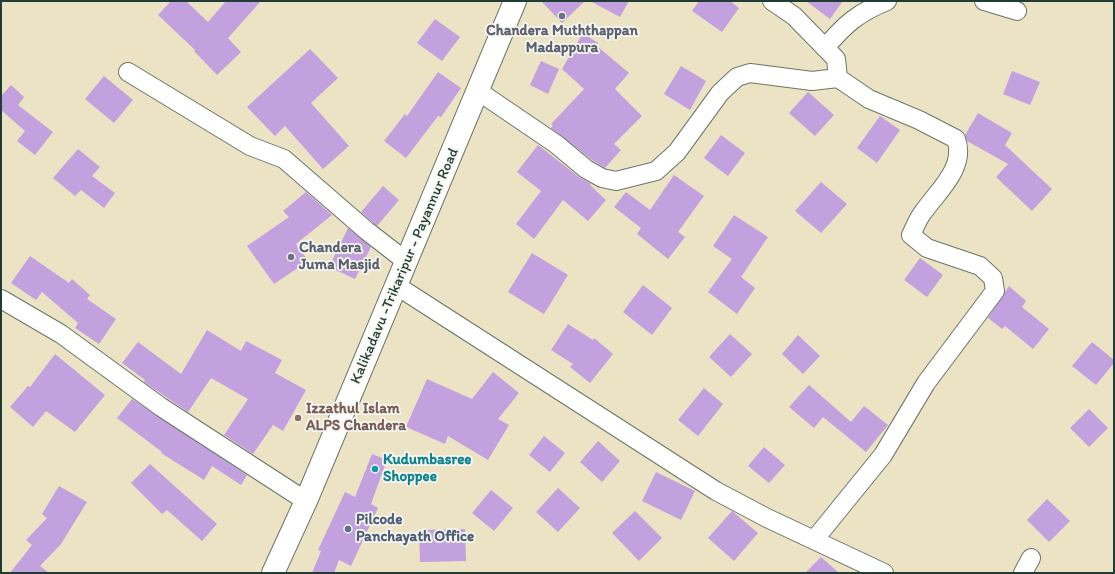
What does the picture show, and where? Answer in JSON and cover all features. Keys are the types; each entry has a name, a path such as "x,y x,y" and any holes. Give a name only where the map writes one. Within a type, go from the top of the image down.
{"main road":[{"name":"Kalikadavu -Trikaripur - Payannur Road","path":"273,573 306,501 397,286 515,1"}],"street":[{"path":"772,1 794,16 836,59 838,78"},
{"path":"825,48 844,25 869,8 887,1"},
{"path":"984,1 1017,11"},
{"path":"128,72 250,146 284,159 367,231 407,262"},
{"path":"478,91 556,144 586,168 602,178 616,181 656,171 677,152 720,93 738,77 750,74 812,81 838,78 869,99 919,120 956,139 960,148 956,166 936,197 923,212 911,236 927,248 980,266 993,278 994,291 926,383 883,455 814,540"},
{"path":"397,286 716,492 884,573"},
{"path":"1,299 61,334 161,407 306,501"}],"building":[{"path":"171,1 186,1 208,22 226,1 261,1 228,38 241,52 217,75 194,51 195,50 158,15"},
{"name":"Chandera Muththappan Madappura","path":"541,1 585,1 562,23"},
{"path":"590,1 629,1 620,17"},
{"path":"699,1 730,1 739,8 722,32 692,11"},
{"path":"806,1 843,1 830,19"},
{"path":"435,19 460,37 442,61 417,43"},
{"path":"583,33 598,43 597,46 629,73 615,89 642,116 614,144 621,150 605,168 592,160 551,128 553,125 551,124 584,89 562,69"},
{"path":"310,49 338,78 311,103 349,146 323,169 285,126 275,136 247,107"},
{"path":"541,61 559,69 548,94 530,85"},
{"path":"681,66 706,81 690,110 664,94"},
{"path":"1012,71 1040,82 1030,105 1003,94"},
{"path":"438,72 461,88 441,117 438,116 406,158 384,141 405,114 407,116"},
{"path":"104,76 133,100 114,123 85,99"},
{"path":"11,85 24,97 18,105 53,132 35,155 17,141 25,131 1,110 1,96"},
{"path":"808,92 834,115 815,136 789,113"},
{"path":"978,113 1012,133 1005,145 1052,189 1032,211 996,177 1008,164 967,141 965,135"},
{"path":"880,116 900,130 877,163 857,148"},
{"path":"721,135 745,153 728,176 704,158"},
{"path":"538,145 579,177 591,184 590,185 606,200 588,221 563,200 534,239 516,224 541,191 517,172"},
{"path":"78,149 100,167 92,176 115,193 104,208 81,190 75,196 53,178"},
{"path":"674,175 704,196 678,232 685,237 668,259 637,234 641,228 614,207 626,192 650,210"},
{"path":"821,182 847,204 821,233 795,211"},
{"path":"383,186 399,200 377,226 361,212"},
{"path":"306,192 332,215 296,244 308,261 274,284 247,246 289,217 283,211"},
{"path":"734,215 768,237 741,277 755,288 737,314 708,292 732,259 713,246"},
{"path":"348,228 371,247 355,279 329,267"},
{"path":"532,253 568,275 544,314 508,292"},
{"path":"30,256 69,283 72,279 90,295 87,299 116,319 99,344 75,328 78,323 42,292 36,300 11,283"},
{"path":"920,258 943,275 927,297 904,280"},
{"path":"643,285 672,308 652,335 623,312"},
{"path":"1009,286 1026,301 1022,307 1049,329 1033,349 1005,326 1002,329 988,318"},
{"path":"568,324 593,340 594,338 613,354 590,383 570,367 573,364 551,350"},
{"path":"207,330 241,351 246,341 282,360 275,373 306,390 283,431 273,425 253,454 224,435 248,399 211,378 188,412 144,382 145,380 122,363 138,342 181,374"},
{"path":"730,334 752,354 731,377 709,357"},
{"path":"798,335 820,356 803,374 782,354"},
{"path":"1092,342 1114,360 1114,363 1096,385 1072,366"},
{"path":"55,354 105,395 75,432 46,411 33,427 10,407 28,386 30,387"},
{"path":"493,372 519,393 498,419 509,425 488,460 448,436 445,444 406,427 427,379 472,399"},
{"path":"809,385 851,422 864,406 888,425 866,452 823,417 814,428 789,407"},
{"path":"704,388 723,404 698,436 678,420"},
{"path":"132,399 247,475 241,485 212,466 204,480 161,453 162,452 117,418"},
{"path":"1089,409 1108,428 1089,447 1070,428"},
{"path":"544,436 565,453 550,472 529,455"},
{"path":"598,441 620,461 602,482 580,462"},
{"path":"764,447 785,465 769,483 748,466"},
{"name":"Pilcode Panchayath Office","path":"372,454 387,460 371,504 378,508 351,566 339,560 334,573 312,573 321,551 318,550 345,492 355,497"},
{"path":"150,464 217,524 202,541 167,510 162,514 131,483"},
{"path":"656,472 695,491 681,520 642,501"},
{"path":"59,486 87,502 61,544 40,566 49,573 10,573 32,545 26,540 47,518 42,514"},
{"path":"558,488 580,508 558,532 536,512"},
{"path":"491,490 513,508 494,531 472,513"},
{"path":"1047,499 1070,521 1049,542 1027,520"},
{"path":"635,511 662,538 639,561 612,533"},
{"path":"732,511 758,533 734,561 708,538"},
{"path":"465,529 466,561 420,562 419,530"},
{"path":"821,557 839,573 805,573"}],"place":[{"name":"Chandera Muththappan Madappura","path":"562,16"},
{"name":"Chandera Juma Masjid","path":"291,257"},
{"name":"Izzathul Islam ALPS Chandera","path":"298,418"},
{"name":"Kudumbasree Shoppee","path":"375,469"},
{"name":"Pilcode Panchayath Office","path":"348,529"}]}
